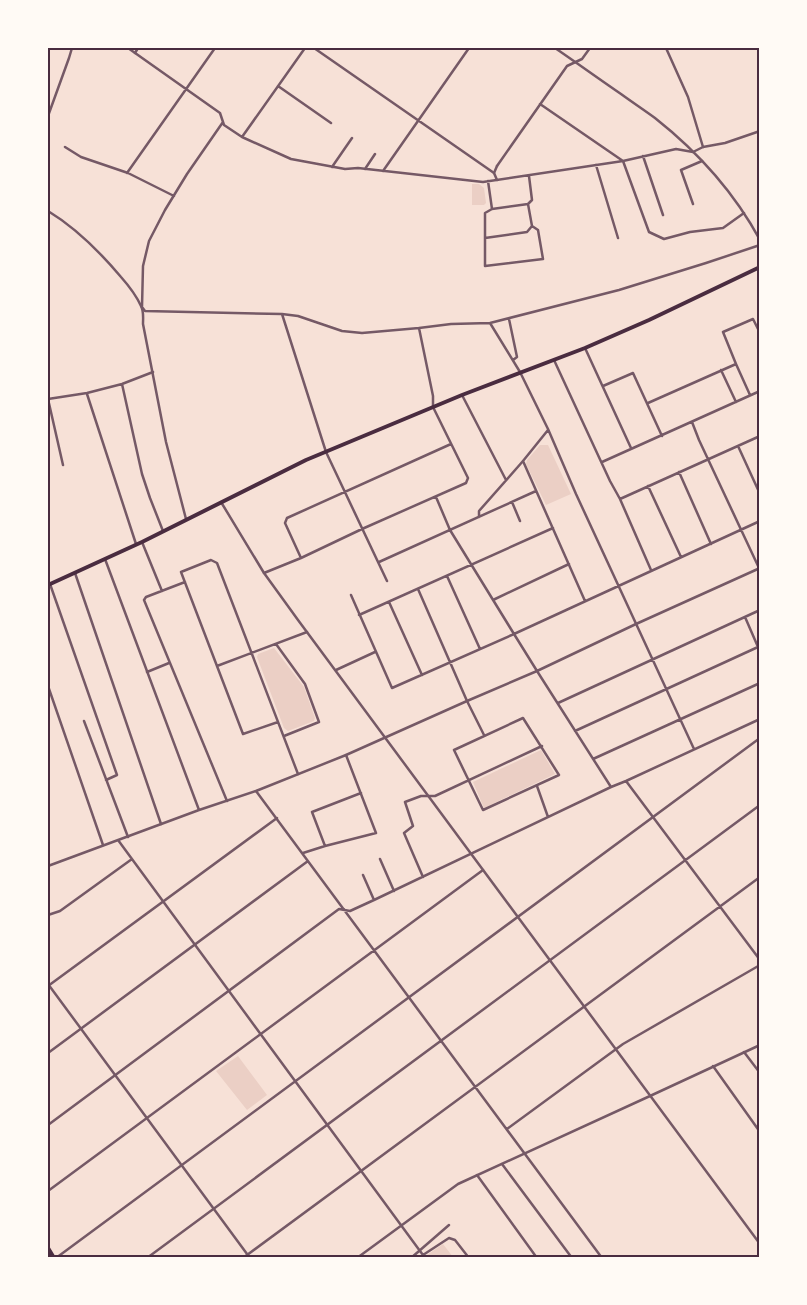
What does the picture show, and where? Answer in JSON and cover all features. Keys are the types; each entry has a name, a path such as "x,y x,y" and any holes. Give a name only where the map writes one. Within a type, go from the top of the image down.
{"highway":[{"path":"49,585 142,542 306,460 462,395 585,348 760,267"},
{"path":"48,1248 55,1258"}],"street":[{"path":"48,116 72,48"},
{"path":"128,48 220,113 224,125 242,137 291,159 345,170 365,169 483,182 623,161 676,149 693,152 703,147 725,143 760,131"},
{"path":"135,52 138,48"},
{"path":"127,173 215,48"},
{"path":"242,137 306,48"},
{"path":"314,48 494,173 497,180"},
{"path":"383,171 469,48"},
{"path":"555,48 655,118 693,152 721,182 744,213 760,240"},
{"path":"494,173 567,66 582,59 590,48"},
{"path":"666,48 688,97 703,147"},
{"path":"278,86 330,123"},
{"path":"540,104 623,161 649,232 664,239 690,232 723,228 744,213"},
{"path":"186,520 166,442 144,324 142,308 143,266 149,241 174,196 223,122"},
{"path":"332,167 352,138"},
{"path":"65,147 81,157 127,173 174,196"},
{"path":"365,169 376,154"},
{"path":"643,156 663,215"},
{"path":"693,204 681,170 702,161"},
{"path":"596,165 618,238"},
{"path":"528,204 532,226 538,230 543,259 485,266 485,213 492,209 528,204 532,200 529,176"},
{"path":"488,181 492,209"},
{"path":"48,210 91,244 110,262 145,311 282,314 298,316 342,331 362,333 451,324 490,323 509,319 619,290 760,244"},
{"path":"485,238 527,232 532,226"},
{"path":"282,314 326,452 387,581"},
{"path":"509,319 517,357 513,360"},
{"path":"750,396 723,332 753,319 760,333"},
{"path":"490,323 520,372 548,429 576,494 694,749"},
{"path":"264,573 466,483 468,478 433,407 433,396 420,328"},
{"path":"585,348 631,448"},
{"path":"554,360 620,499 651,570"},
{"path":"648,404 736,364"},
{"path":"721,370 736,402"},
{"path":"63,464 48,399 87,393 122,384 153,372"},
{"path":"603,386 633,373 662,436"},
{"path":"122,384 142,474 164,531"},
{"path":"602,462 760,391"},
{"path":"87,393 136,544"},
{"path":"462,395 506,480"},
{"path":"48,866 198,810 256,791 346,755 759,568 692,422"},
{"path":"479,517 479,511 548,429"},
{"path":"620,499 760,436"},
{"path":"301,558 285,523 287,518 451,444"},
{"path":"738,446 760,494"},
{"path":"523,461 585,601"},
{"path":"678,472 711,544"},
{"path":"648,486 681,556"},
{"path":"379,562 536,491"},
{"path":"436,496 450,530 471,565 611,787"},
{"path":"221,502 264,573 760,1244"},
{"path":"512,502 520,521"},
{"path":"351,594 392,688 760,521"},
{"path":"360,615 553,528"},
{"path":"142,542 162,591"},
{"path":"105,559 198,810"},
{"path":"278,722 243,734 181,572 211,560 217,562 298,774"},
{"path":"493,600 569,564"},
{"path":"75,573 161,824"},
{"path":"447,576 480,649"},
{"path":"184,582 146,597 144,600 228,800"},
{"path":"49,585 117,776 106,780"},
{"path":"418,589 484,735"},
{"path":"389,602 422,676"},
{"path":"558,703 760,610"},
{"path":"745,617 760,651"},
{"path":"217,666 308,632"},
{"path":"276,644 305,684 319,722 284,736"},
{"path":"575,731 758,647"},
{"path":"336,670 375,652"},
{"path":"147,672 169,662"},
{"path":"593,759 760,683"},
{"path":"48,686 102,845"},
{"path":"523,718 559,775 483,810 454,750 484,735 523,718"},
{"path":"48,1125 339,909 350,910 374,900 611,787 760,719"},
{"path":"84,721 128,836"},
{"path":"55,1258 760,738"},
{"path":"423,877 404,833 412,826 405,802 421,796 435,796 542,746"},
{"path":"302,853 376,832 346,755"},
{"path":"626,781 760,960"},
{"path":"537,786 548,817"},
{"path":"256,791 602,1258"},
{"path":"325,846 312,812 361,793"},
{"path":"147,1258 760,805"},
{"path":"249,1256 48,986 276,818"},
{"path":"118,840 423,1255 449,1238 455,1240 469,1258"},
{"path":"48,916 60,911 132,858"},
{"path":"380,858 394,890"},
{"path":"48,1053 308,861"},
{"path":"48,1191 483,870"},
{"path":"363,875 374,900"},
{"path":"243,1258 249,1256 362,1170 760,877"},
{"path":"507,1129 632,1039 760,965"},
{"path":"357,1258 458,1184 760,1045"},
{"path":"744,1052 760,1073"},
{"path":"713,1066 760,1132"},
{"path":"502,1164 572,1258"},
{"path":"477,1175 537,1258"},
{"path":"411,1258 450,1225"}],"shaded area":[{"path":"472,184 479,184 484,188 486,203 484,205 472,205"},
{"path":"540,445 548,445 571,494 546,505 526,464 527,460"},
{"path":"274,648 304,687 315,718 314,721 288,731 284,728 257,657 258,654"},
{"path":"541,750 555,774 484,808 473,782"},
{"path":"238,1056 267,1095 247,1110 216,1071"},
{"path":"443,1244 453,1257 424,1257"}]}
